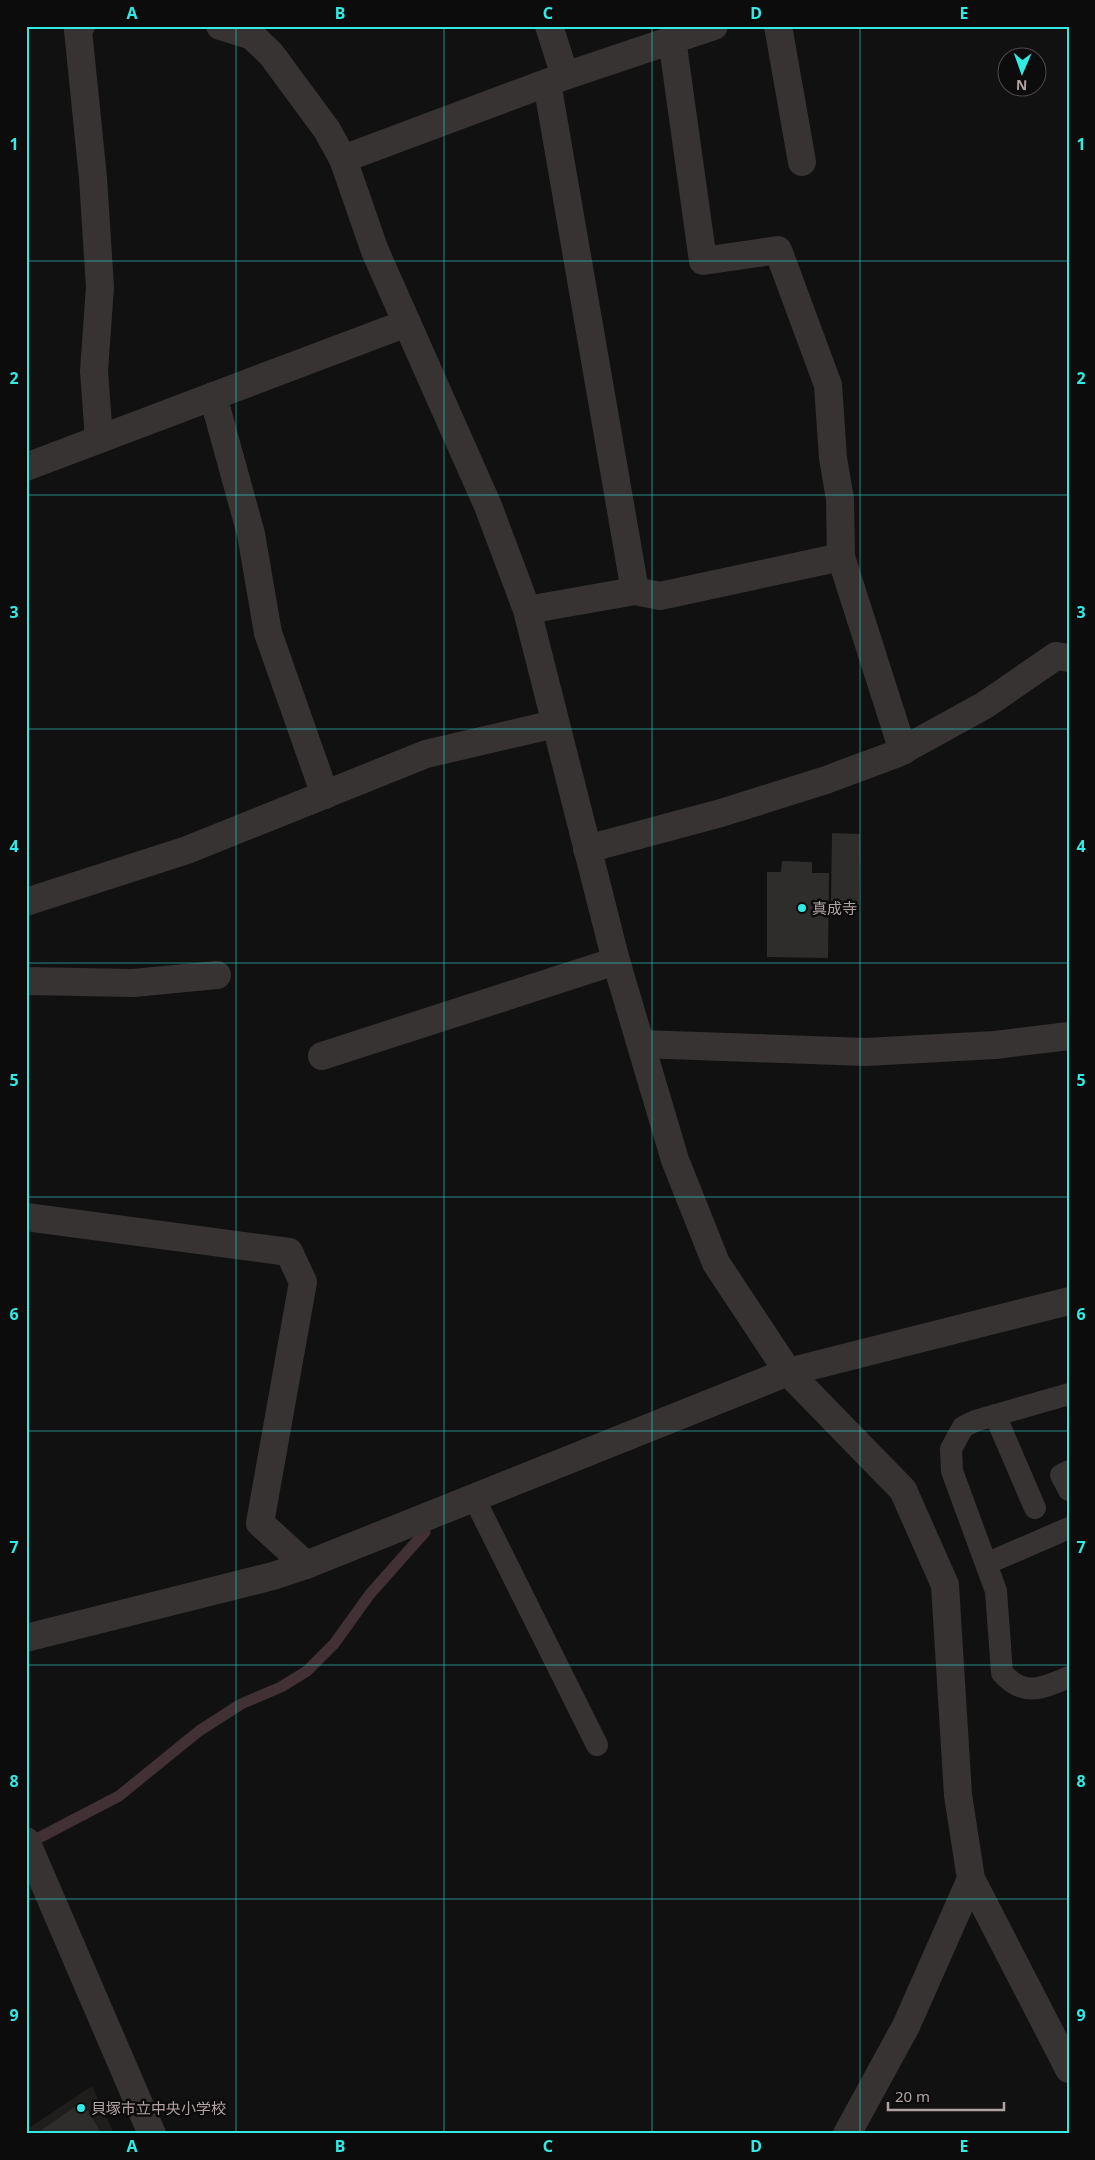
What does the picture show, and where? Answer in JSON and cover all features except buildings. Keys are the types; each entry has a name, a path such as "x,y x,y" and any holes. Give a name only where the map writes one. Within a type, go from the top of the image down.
{"street":[{"path":"80,26 78,30 94,178 100,287 94,371 99,439"},
{"path":"220,26 252,36 271,54 327,130 343,159 376,251 488,506 527,610 616,961 675,1160 716,1263 788,1372 903,1490 945,1585 958,1795 971,1879 1069,2069"},
{"path":"548,26 635,591"},
{"path":"778,26 802,162"},
{"path":"343,159 693,31 703,261 778,250 828,385 832,458 840,499 841,557 903,751"},
{"path":"26,467 407,323"},
{"path":"214,396 251,534 268,633 325,795"},
{"path":"527,610 635,591 660,596 841,557"},
{"path":"587,849 721,813 826,780 903,751 984,705 1056,656 1069,658"},
{"path":"26,902 188,850 426,754 555,724"},
{"path":"322,1056 616,961"},
{"path":"26,981 133,983 217,976"},
{"path":"641,1044 866,1052 995,1044 1069,1036"},
{"path":"26,1217 289,1252 303,1282 260,1522 306,1565"},
{"path":"26,1638 264,1578 306,1565 788,1372 1069,1301"},
{"path":"26,1841 152,2134"},
{"path":"847,2134 906,2026 971,1879"}],"lane":[{"path":"1069,1394 975,1421 962,1427 951,1449 952,1471 988,1563 996,1591 1002,1673 1012,1683 1023,1688 1037,1690 1069,1677"},
{"path":"995,1415 1036,1508"},
{"path":"1069,1471 1061,1474 1069,1490"},
{"path":"474,1498 596,1745"},
{"path":"988,1563 1069,1528"}],"shaded area":[{"name":"貝塚市立中央小学校","path":"92,2086 114,2134 26,2134 26,2130"}],"waterway":[{"path":"27,1844 119,1796 199,1731 241,1704 281,1687 307,1671 334,1644 370,1594 425,1532"}],"place":[{"name":"真成寺","path":"802,908"},
{"name":"貝塚市立中央小学校","path":"81,2108"}]}
